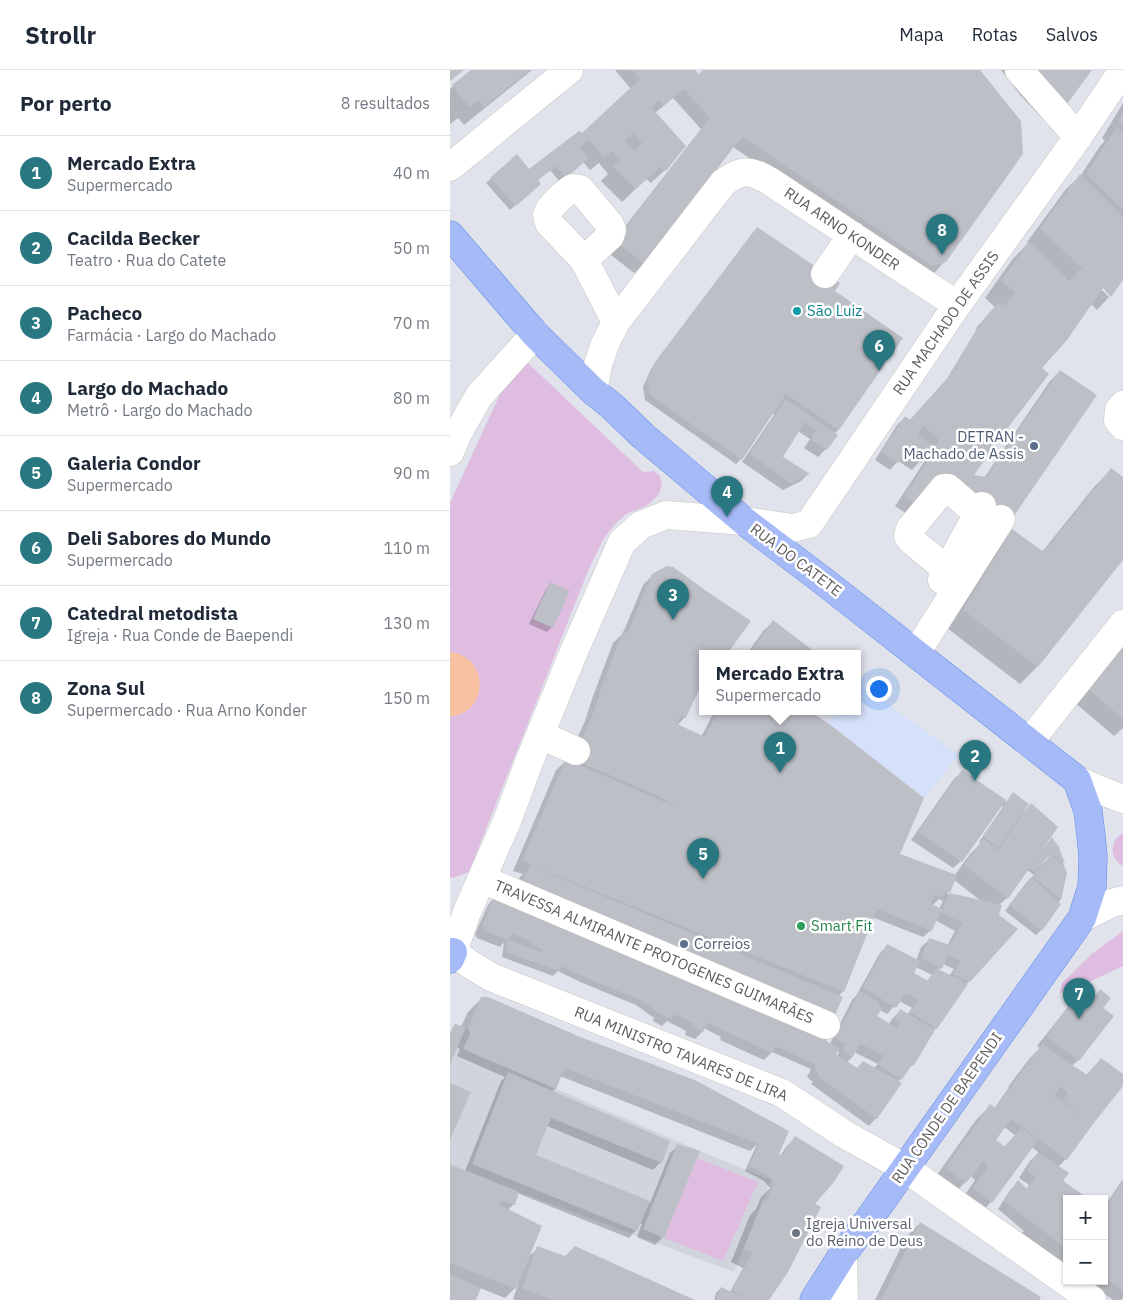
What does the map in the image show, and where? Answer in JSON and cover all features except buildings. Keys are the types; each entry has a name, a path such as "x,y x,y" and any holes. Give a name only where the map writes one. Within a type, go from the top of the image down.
{"main road":[{"name":"RUA DO CATETE","path":"450,234 535,334 593,391 643,436 744,521 1077,780"},
{"name":"RUA CONDE DE BAEPENDI","path":"814,1300 843,1254 1082,918 1092,887 1093,856 1088,811 1077,780"}],"street":[{"path":"450,167 570,70"},
{"path":"1019,70 1078,137"},
{"name":"RUA MACHADO DE ASSIS","path":"451,953 572,656 622,542 641,525 666,515 744,521 793,528 809,524 957,305 1078,137 1123,70"},
{"name":"RUA ARNO KONDER","path":"616,322 723,183 742,172 755,173 771,182 957,305"},
{"path":"826,274 852,236"},
{"path":"584,260 616,322 605,344 598,365 593,391"},
{"path":"450,452 479,396 535,334"},
{"path":"1123,405 1119,410 1118,420 1123,426"},
{"path":"947,570 912,542 908,536 910,530 944,488 948,488 987,513"},
{"path":"910,649 947,570 987,513"},
{"path":"910,649 987,513"},
{"path":"1029,742 1123,624"},
{"path":"541,735 576,750"},
{"path":"1077,780 1123,799"},
{"name":"TRAVESSA ALMIRANTE PROTOGENES GUIMARÃES","path":"482,879 826,1026"},
{"path":"1082,918 1112,903 1123,900"},
{"path":"467,912 471,941 492,977"},
{"name":"RUA MINISTRO TAVARES DE LIRA","path":"451,953 492,977 782,1093 844,1134 905,1168 1092,1300"},
{"path":"843,1254 844,1300"}],"shaded area":[{"path":"520,362 528,363 643,472 654,471 660,476 662,485 659,494 648,505 626,514 604,538 588,571 469,872 453,878 450,877 450,503 512,368"},
{"path":"450,652 463,656 472,663 478,673 480,685 478,696 472,706 463,713 450,716"},
{"path":"861,685 959,755 924,798 828,723 835,715 861,715"},
{"path":"1123,833 1123,866 1115,859 1112,849 1115,840"},
{"path":"1123,931 1123,966 1070,991 1060,993 1062,983 1093,953"},
{"path":"455,1024 468,1028 470,1034 464,1049 771,1180 734,1272 519,1192 450,1164 450,1036"},
{"path":"697,1158 758,1182 723,1261 664,1238"}],"place":[{"name":"Zona Sul","path":"942,255"},
{"name":"São Luiz","path":"797,311"},
{"name":"Deli Sabores do Mundo","path":"879,371"},
{"name":"DETRAN - Machado de Assis","path":"1034,446"},
{"name":"Largo do Machado","path":"727,517"},
{"name":"Pacheco","path":"673,620"},
{"name":"Mercado Extra","path":"780,773"},
{"name":"Cacilda Becker","path":"975,781"},
{"name":"Galeria Condor","path":"703,879"},
{"name":"Smart Fit","path":"801,926"},
{"name":"Correios","path":"684,944"},
{"name":"Catedral metodista","path":"1079,1019"},
{"name":"Igreja Universal do Reino de Deus","path":"796,1233"}]}
